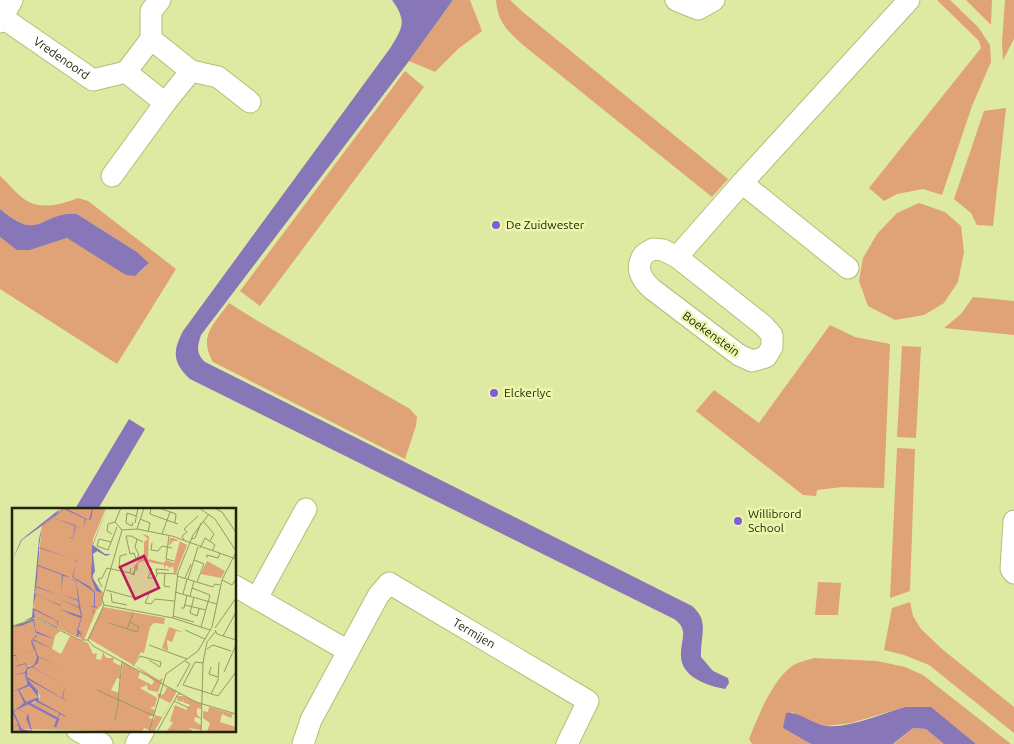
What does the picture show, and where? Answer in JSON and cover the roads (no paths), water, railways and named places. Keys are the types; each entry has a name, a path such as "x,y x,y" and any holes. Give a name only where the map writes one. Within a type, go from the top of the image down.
{"street":[{"path":"160,0 151,10 151,39 126,72 165,103"},
{"path":"676,0 698,9 714,0"},
{"path":"677,258 742,183 909,0"},
{"name":"Vredenoord","path":"5,13 93,80 126,72"},
{"path":"151,39 191,70 218,77 250,102"},
{"path":"112,176 191,70"},
{"path":"742,183 848,268"},
{"name":"Boekenstein","path":"653,249 663,250 677,258 763,325 772,335 772,347 766,357 752,361 739,356 652,290 643,280 639,269 643,256 653,249"},
{"path":"257,598 306,509"},
{"path":"1014,521 1011,569 1014,573"},
{"name":"Termijen","path":"303,744 311,720 378,596 389,582 588,701 568,744"},
{"path":"236,587 348,651"},
{"path":"136,744 143,732"}],"place":[{"name":"De Zuidwester","path":"496,225"},
{"name":"Elckerlyc","path":"494,393"},
{"name":"Willibrord School","path":"738,521"}]}
